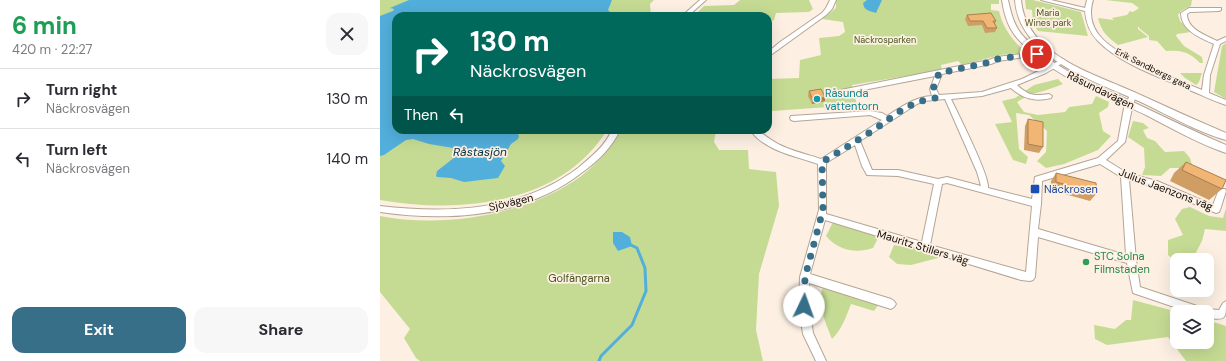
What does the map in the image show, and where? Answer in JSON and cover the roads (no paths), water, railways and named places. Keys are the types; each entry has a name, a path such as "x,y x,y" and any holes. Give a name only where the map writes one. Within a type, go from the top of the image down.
{"street":[{"path":"690,12 703,0"},
{"path":"772,52 824,14 829,9 833,0"},
{"name":"Råsundavägen","path":"1005,0 1012,24 1022,40 1037,54 1054,66 1131,100 1226,137"},
{"name":"Råsundavägen","path":"1018,0 1022,20 1032,36 1044,48 1063,61 1131,100 1226,150"},
{"path":"1044,0 1087,10 1090,0"},
{"path":"1217,43 1193,30 1183,15 1189,10 1219,9"},
{"name":"Erik Sandbergs gata","path":"1087,10 1093,31 1099,39 1111,49 1138,64 1226,103"},
{"path":"1205,94 1207,75 1217,43 1226,39"},
{"path":"833,94 991,62 997,59 1037,54"},
{"path":"758,134 765,141 776,148 822,162 915,102 936,98 982,94 1011,84 1063,61"},
{"path":"936,98 933,89 939,73"},
{"path":"1011,84 1024,96 1030,98 1049,96"},
{"path":"947,97 981,172 985,185 984,190"},
{"path":"1131,100 1121,142 1101,160 1038,179 1035,232 1131,260"},
{"path":"794,118 870,113 879,115 888,120"},
{"name":"Sjövägen","path":"380,209 408,213 467,212 514,203 539,196 556,188 581,170 603,149 613,134"},
{"path":"856,141 862,149 866,165 870,173 898,173 938,182 947,180 1037,204"},
{"name":"Julius Jaenzons väg","path":"1101,160 1126,176 1154,183 1216,210 1222,191"},
{"path":"821,361 808,334 804,306 805,277 822,216 822,162"},
{"path":"1126,176 1131,260 1136,290 1182,305"},
{"path":"925,248 938,182"},
{"name":"Mauritz Stillers väg","path":"822,216 1024,277 1030,277 1031,274 1035,232"},
{"path":"805,277 891,304"},
{"path":"1214,314 1221,315 1226,306"}],"water":[{"name":"Råstasjön","path":"409,0 612,0 608,10 610,12 392,12 392,134 518,134 519,136 518,139 511,144 501,161 505,166 498,178 464,182 436,176 437,171 455,157 457,152 453,148 429,144 413,139 406,140 384,155 380,156 380,16 393,11 394,9 390,8"},
{"path":"867,0 882,0 876,13 865,8 863,3"},
{"path":"613,232 622,232 630,237 632,246 618,251 613,243"}],"waterway":[{"path":"599,361 601,356 632,325 646,291 645,268 637,248 631,245"}],"place":[{"name":"Råsunda vattentorn","path":"817,99"},
{"name":"Näckrosen","path":"1035,189"},
{"name":"STC Solna Filmstaden","path":"1086,262"}],"park label":[{"name":"Maria Wines park","path":"1048,18"},
{"name":"Näckrosparken","path":"885,40"},
{"name":"Golfängarna","path":"579,278"}]}
